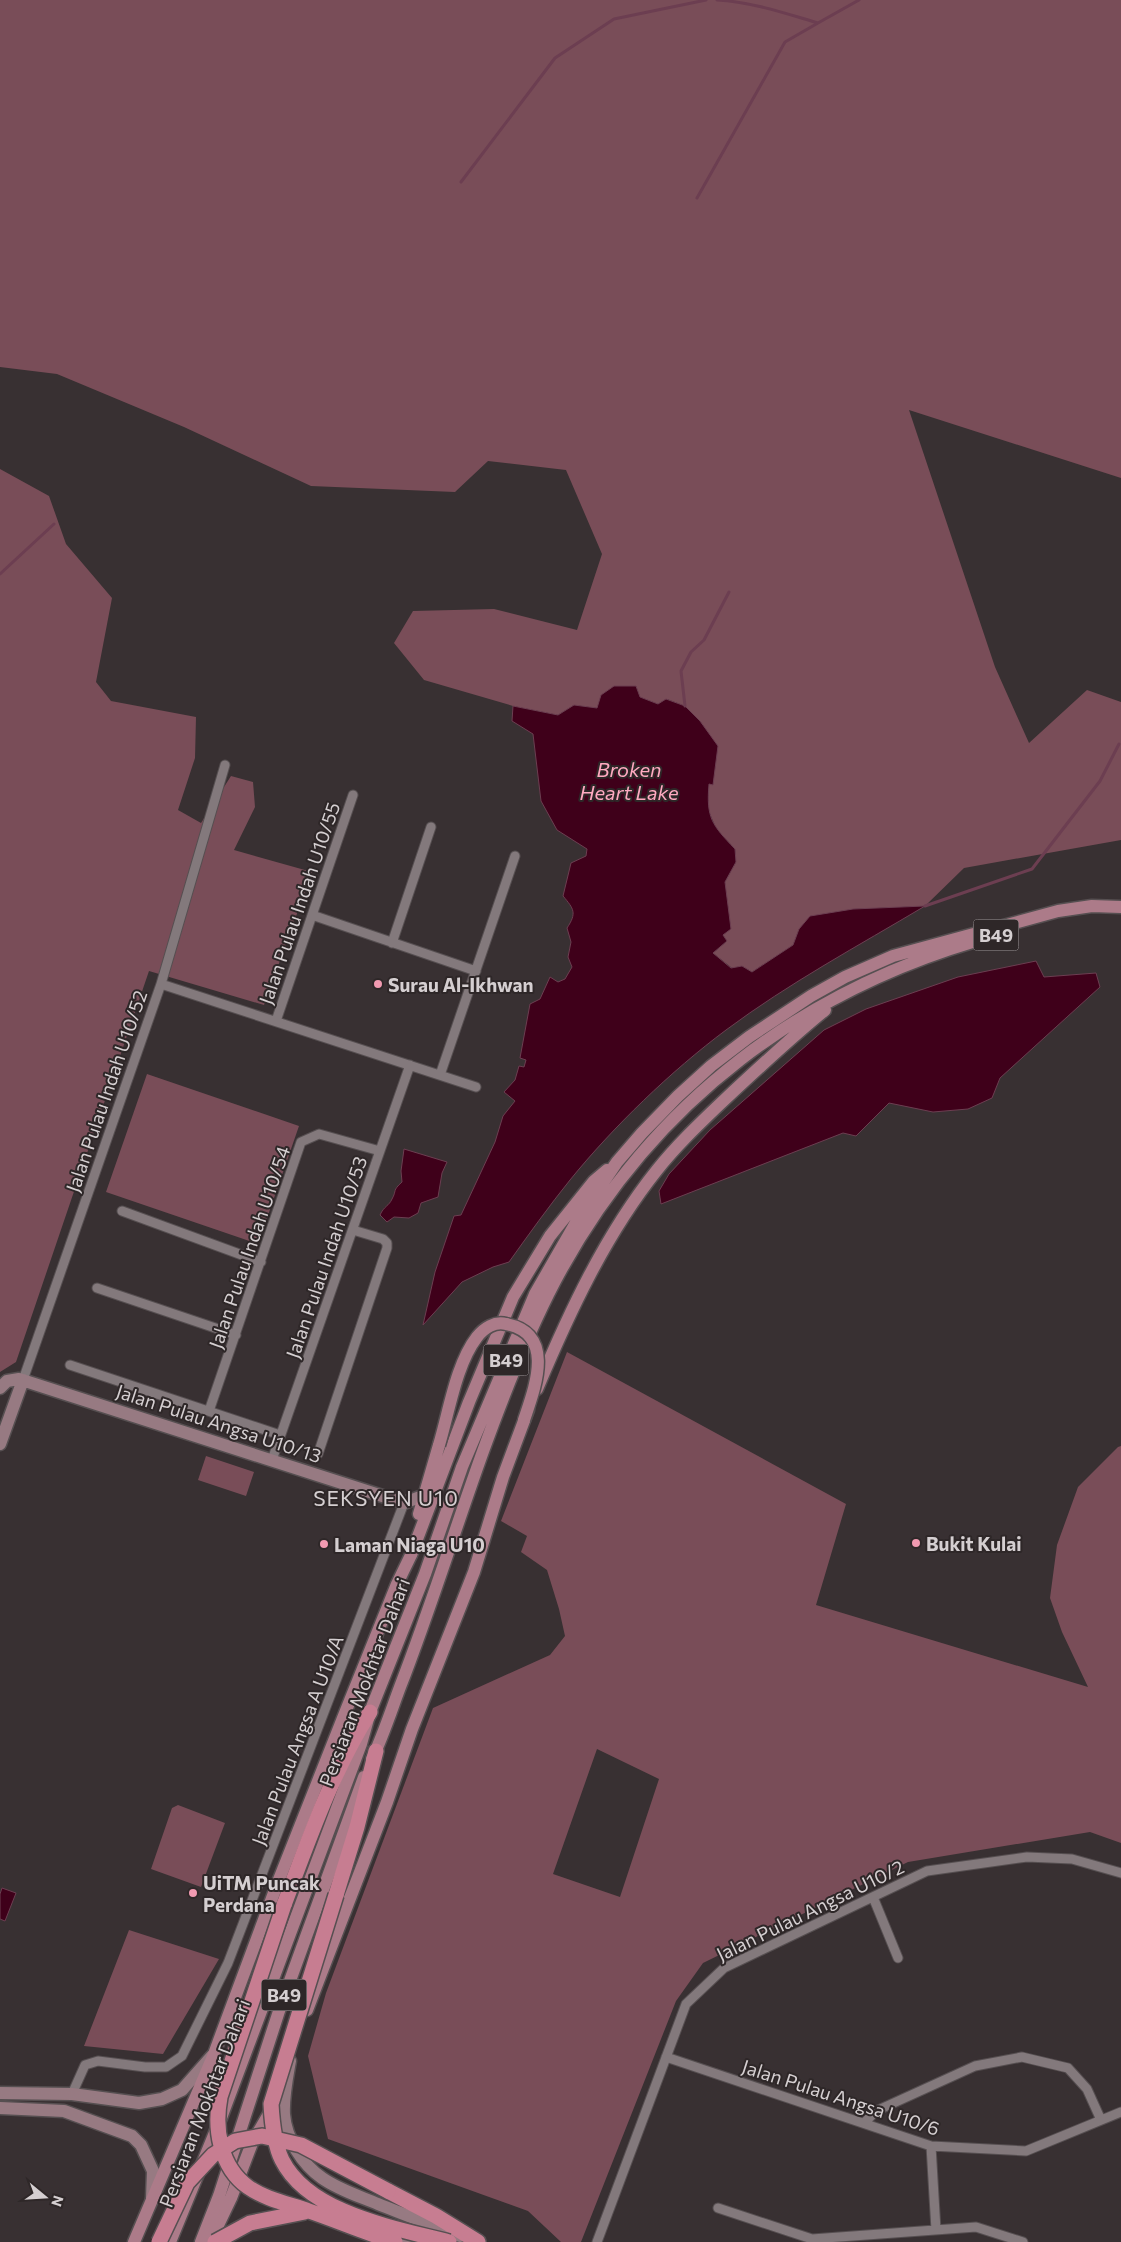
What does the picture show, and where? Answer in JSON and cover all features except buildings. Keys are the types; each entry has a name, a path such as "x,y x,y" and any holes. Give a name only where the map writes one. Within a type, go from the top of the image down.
{"highway":[{"path":"370,1712 349,1744 309,1838 225,2078 217,2114 226,2162 248,2187 342,2225 396,2242"},
{"path":"376,1751 357,1827 271,2104 272,2119 282,2160 300,2186 326,2203 354,2215 449,2242"},
{"path":"159,2242 187,2183 203,2163 235,2141 262,2136 301,2144 436,2216 476,2242"},
{"path":"216,2242 250,2223 308,2211"}],"main road":[{"name":"Persiaran Mokhtar Dahari","path":"170,2242 221,2118 361,1744 370,1712 425,1574 462,1467 528,1310 550,1265 617,1162 678,1096 711,1066 783,1014 845,977 893,956 1058,911 1092,906 1121,908"},
{"name":"Persiaran Mokhtar Dahari","path":"201,2242 219,2196 278,2011 355,1800 376,1751 426,1619 496,1416 539,1312 572,1252 621,1179 645,1149 701,1092 764,1041 801,1017 884,974 995,936 1052,920 1121,908"},
{"path":"210,2242 231,2198 252,2143 273,2106 327,1954 474,1572 503,1477 524,1420 577,1300 619,1226 657,1170 684,1138 805,1026 848,992"},
{"name":"B49","path":"134,2242 214,2054 278,1882 397,1584 411,1555 469,1402 513,1297 530,1266 572,1207 594,1181 617,1162"},
{"path":"397,1584 466,1355 477,1336 489,1326 499,1322 516,1326 528,1334 536,1346 539,1363 524,1420"}],"street":[{"path":"161,984 224,765"},
{"name":"Jalan Pulau Indah U10/55","path":"276,1021 353,795"},
{"path":"392,943 431,827"},
{"path":"440,1075 515,856"},
{"path":"312,915 476,971"},
{"name":"Jalan Pulau Indah U10/52","path":"23,1380 161,984 476,1087"},
{"name":"Jalan Pulau Indah U10/53","path":"272,1460 410,1065"},
{"name":"Jalan Pulau Indah U10/54","path":"209,1412 301,1142 319,1134 380,1151"},
{"path":"122,1211 261,1262"},
{"path":"318,1454 387,1248 387,1242 382,1239 353,1230"},
{"path":"97,1288 236,1335"},
{"path":"70,1365 280,1435"},
{"path":"0,1387 7,1381 23,1380 0,1444"},
{"name":"Jalan Pulau Angsa U10/13","path":"23,1380 404,1503"},
{"path":"404,1503 425,1495"},
{"name":"Jalan Pulau Angsa A U10/A","path":"72,2094 85,2065 98,2061 145,2068 166,2067 182,2056 228,1963 404,1503"},
{"name":"Jalan Pulau Angsa U10/2","path":"597,2242 686,2004 724,1968 927,1871 1027,1857 1072,1859 1121,1873"},
{"path":"873,1897 898,1958"},
{"path":"0,2093 72,2094 139,2103 162,2098 182,2090 214,2054"},
{"path":"292,2054 285,2087 284,2114 287,2131 297,2152 310,2167 322,2178 341,2189 476,2242"},
{"name":"Jalan Pulau Angsa U10/6","path":"666,2057 930,2146 1026,2151 1121,2112"},
{"path":"864,2123 876,2110 975,2066 1022,2057 1068,2068 1087,2089 1101,2120"},
{"path":"0,2108 64,2111 132,2136 141,2145 153,2171 152,2198"},
{"path":"930,2146 936,2230"},
{"path":"718,2208 812,2239 976,2227 1023,2242"},
{"path":"216,2242 221,2235 238,2224 273,2213 304,2214 355,2222 413,2242"}],"shaded area":[{"path":"0,0 1121,0 1121,478 909,410 995,667 1029,743 1087,690 1121,702 1121,840 964,868 925,906 853,909 799,929 793,945 752,972 742,966 732,968 713,953 727,941 723,935 726,899 725,882 736,862 735,849 717,830 707,807 709,783 713,785 700,721 685,706 667,699 658,704 640,697 636,686 597,708 574,705 558,715 513,706 424,680 394,643 413,611 494,609 577,630 602,554 566,470 488,461 455,492 311,486 184,427 57,374 0,367"},
{"path":"0,469 49,496 66,544 112,598 96,682 111,701 196,717 195,758 178,810 201,823 231,776 253,782 255,807 234,850 312,872 264,1005 149,971 16,1362 0,1372"},
{"path":"147,1074 299,1126 258,1244 106,1192"},
{"path":"567,1352 846,1504 816,1605 1088,1687 1062,1632 1050,1598 1057,1545 1078,1487 1121,1446 1121,1843 1090,1832 908,1862 703,1963 676,2001 581,2242 561,2242 528,2211 328,2139 308,2056 326,1993 433,1708 550,1655 565,1636 547,1570 521,1552 527,1536 501,1521","holes":["597,1749 659,1779 620,1897 553,1874"]},
{"path":"206,1456 254,1472 246,1496 198,1480"},
{"path":"178,1805 225,1823 201,1887 151,1869 172,1808"},
{"path":"129,1930 219,1959 163,2054 84,2046"}],"water":[{"name":"Broken Heart Lake","path":"614,686 636,686 640,697 658,704 666,699 685,706 700,721 718,746 713,785 709,784 710,813 716,827 735,849 736,862 725,882 731,929 723,935 727,941 713,953 731,968 742,966 752,972 793,945 799,929 810,916 853,909 925,906 774,996 684,1063 624,1120 587,1160 554,1200 509,1262 493,1267 462,1282 423,1325 435,1272 454,1216 461,1215 495,1142 503,1116 515,1101 504,1092 515,1080 519,1066 524,1067 526,1060 520,1058 530,1004 540,999 550,977 558,982 565,979 572,967 568,957 571,942 567,928 572,919 573,911 563,896 571,863 586,856 587,849 557,830 541,801 533,734 512,721 513,706 558,715 574,705 597,708 601,695"},
{"path":"1036,961 1044,977 1096,973 1100,987 1000,1078 992,1098 968,1109 933,1112 889,1103 856,1136 843,1133 661,1204 659,1191 669,1174 710,1130 824,1030 866,1009 958,977"},
{"path":"404,1149 447,1162 442,1173 438,1197 421,1203 418,1213 409,1218 394,1217 387,1222 380,1215 402,1182 401,1171"},
{"path":"2,1888 16,1893 5,1921 0,1919 0,1894"}],"waterway":[{"path":"461,182 555,58 614,19 706,0"},
{"path":"717,0 755,6 818,23 859,0"},
{"path":"697,198 785,42 818,23"},
{"path":"0,574 54,524"},
{"path":"685,706 681,671 691,652 704,640 729,592"},
{"path":"925,906 1032,869 1100,781 1119,744"}],"place":[{"name":"Surau Al-Ikhwan","path":"378,984"},
{"name":"Bukit Kulai","path":"916,1543"},
{"name":"Laman Niaga U10","path":"324,1544"},
{"name":"UiTM Puncak Perdana","path":"193,1893"}],"district":[{"name":"SEKSYEN U10","path":"386,1497"}]}
